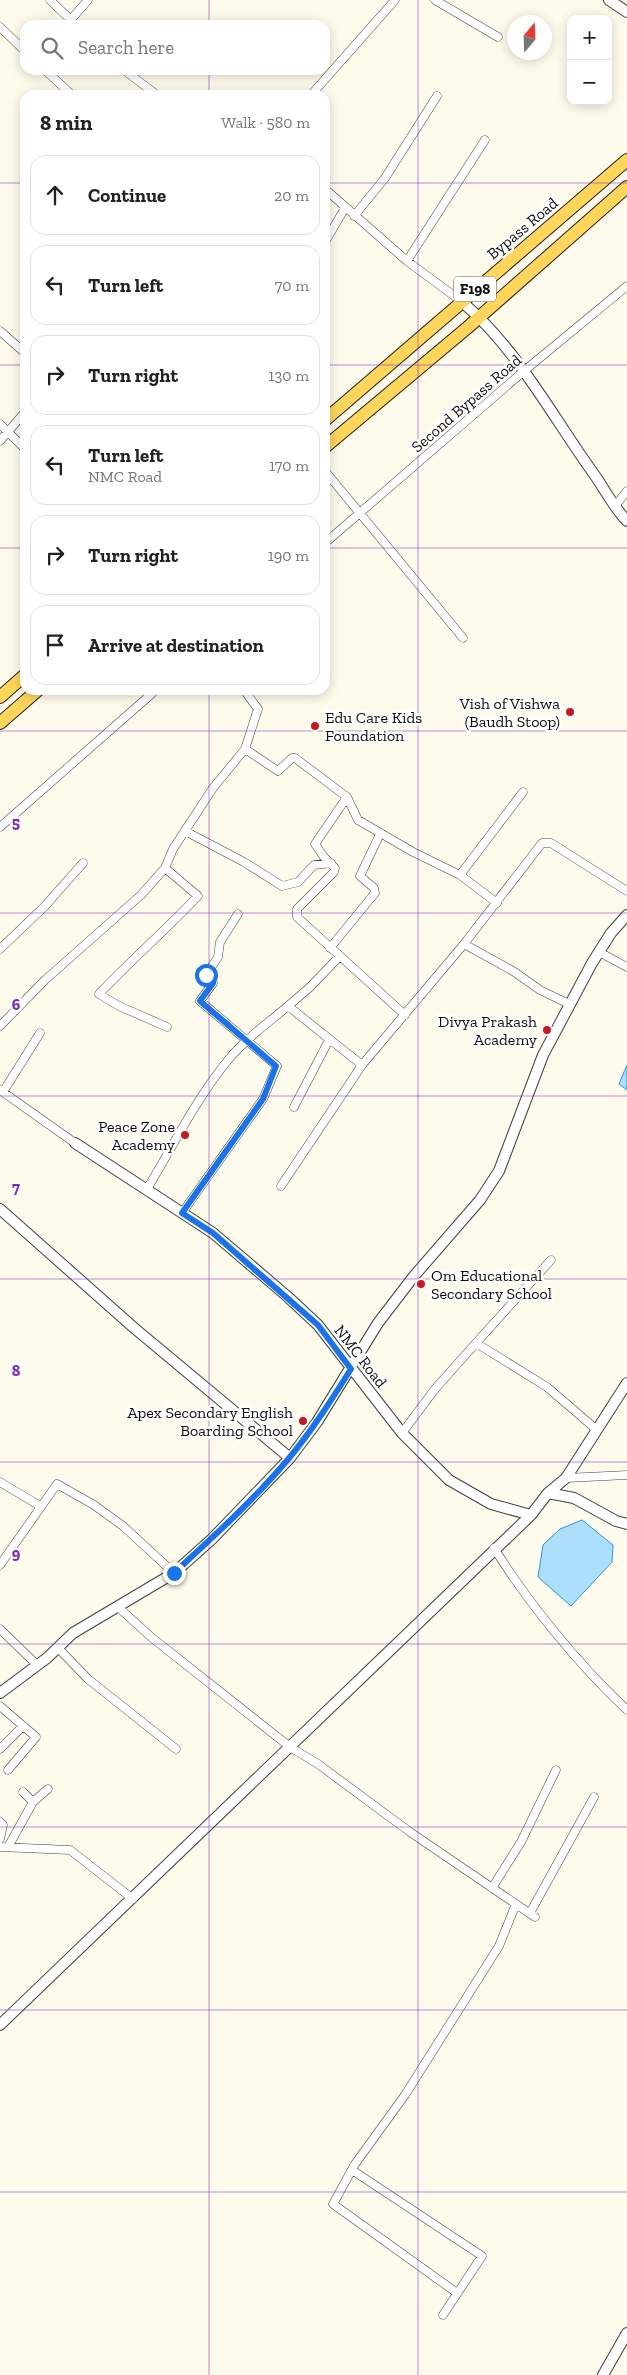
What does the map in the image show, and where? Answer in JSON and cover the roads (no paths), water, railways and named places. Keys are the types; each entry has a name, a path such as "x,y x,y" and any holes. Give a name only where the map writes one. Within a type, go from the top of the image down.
{"main road":[{"name":"Bypass Road","path":"330,416 627,160"},
{"name":"F198","path":"330,443 480,317 627,187"},
{"path":"583,197 596,214"},
{"path":"0,697 20,679"},
{"path":"0,723 32,695"}],"street":[{"path":"50,0 67,20"},
{"path":"72,20 88,0"},
{"path":"330,74 395,0"},
{"path":"435,0 498,36"},
{"path":"609,0 627,12"},
{"path":"0,27 20,46"},
{"path":"50,75 67,90"},
{"path":"131,75 150,90"},
{"path":"315,90 329,75"},
{"path":"354,216 385,178 437,96"},
{"path":"407,260 485,140"},
{"path":"330,194 407,260 480,317 524,371 627,521"},
{"path":"330,234 345,208"},
{"name":"Second Bypass Road","path":"330,539 524,371 627,287"},
{"path":"0,331 20,349"},
{"path":"0,441 20,418"},
{"path":"0,424 20,444"},
{"path":"330,477 463,638"},
{"path":"615,506 627,491"},
{"path":"0,826 150,695"},
{"path":"0,1026 45,980 141,895 165,868 185,831 213,788 245,749 258,709 248,695"},
{"path":"245,749 278,771 292,758 295,758 347,797 358,820 439,866 460,875 497,903"},
{"path":"460,875 523,792"},
{"path":"347,797 315,844 324,858 332,863 334,872 296,913 299,919 405,1015"},
{"path":"185,831 244,862 282,886 298,882 314,865 332,863"},
{"path":"330,948 375,893 374,888 360,876 380,834"},
{"path":"281,1186 362,1064 464,944 497,903 536,849 545,842 552,843 627,891"},
{"path":"0,949 45,906 83,864"},
{"path":"165,868 198,896 168,929 123,969 99,994 167,1027"},
{"path":"182,1213 263,1099 276,1066 200,1001 213,983 206,975 218,957 220,942 238,914"},
{"path":"0,1692 37,1665 73,1633 174,1573 212,1539 290,1458 317,1422 378,1323 414,1276 480,1200 499,1171 543,1055 569,1004 599,952 627,915"},
{"path":"464,944 513,971 540,990 569,1004"},
{"path":"599,952 627,967"},
{"path":"147,1189 196,1107 228,1060 246,1041 309,988 340,956"},
{"path":"288,1006 362,1064"},
{"path":"1,1091 40,1033"},
{"path":"294,1107 329,1040"},
{"name":"NMC Road","path":"1,1091 75,1143 213,1233 318,1325 402,1433 449,1480 491,1504 531,1515"},
{"path":"0,1209 133,1327 290,1458"},
{"path":"402,1433 435,1389 551,1260"},
{"path":"476,1343 547,1387 597,1430"},
{"path":"0,2025 133,1899 494,1548 531,1515 548,1493 566,1478 627,1383"},
{"path":"566,1478 627,1475"},
{"path":"0,1482 40,1506"},
{"path":"0,1565 57,1484 94,1505 124,1526 174,1573"},
{"path":"548,1493 574,1498 616,1521 627,1524"},
{"path":"494,1548 521,1590 609,1693 627,1710"},
{"path":"117,1606 150,1637 290,1747 318,1764 410,1832 532,1915 594,1797"},
{"path":"0,1629 37,1665"},
{"path":"58,1648 88,1679 176,1749"},
{"path":"0,1706 36,1737 8,1770"},
{"path":"0,1749 23,1726"},
{"path":"492,1888 521,1842 556,1770"},
{"path":"4,1847 33,1802 48,1789"},
{"path":"22,1792 33,1802"},
{"path":"0,1822 3,1825 0,1839"},
{"path":"4,1847 70,1850 133,1899"},
{"path":"457,2292 333,2204 352,2170 405,2095 499,1946 516,1904"},
{"path":"352,2170 482,2256 443,2315"},
{"path":"603,2375 627,2333"}],"water":[{"path":"627,1065 627,1090 619,1084"},
{"path":"582,1520 613,1545 612,1562 571,1606 538,1577 543,1545 560,1529"}],"place":[{"name":"Vish of Vishwa (Baudh Stoop)","path":"570,712"},
{"name":"Edu Care Kids Foundation","path":"315,726"},
{"name":"Divya Prakash Academy","path":"547,1030"},
{"name":"Peace Zone Academy","path":"185,1135"},
{"name":"Om Educational Secondary School","path":"421,1284"},
{"name":"Apex Secondary English Boarding School","path":"303,1421"}]}
